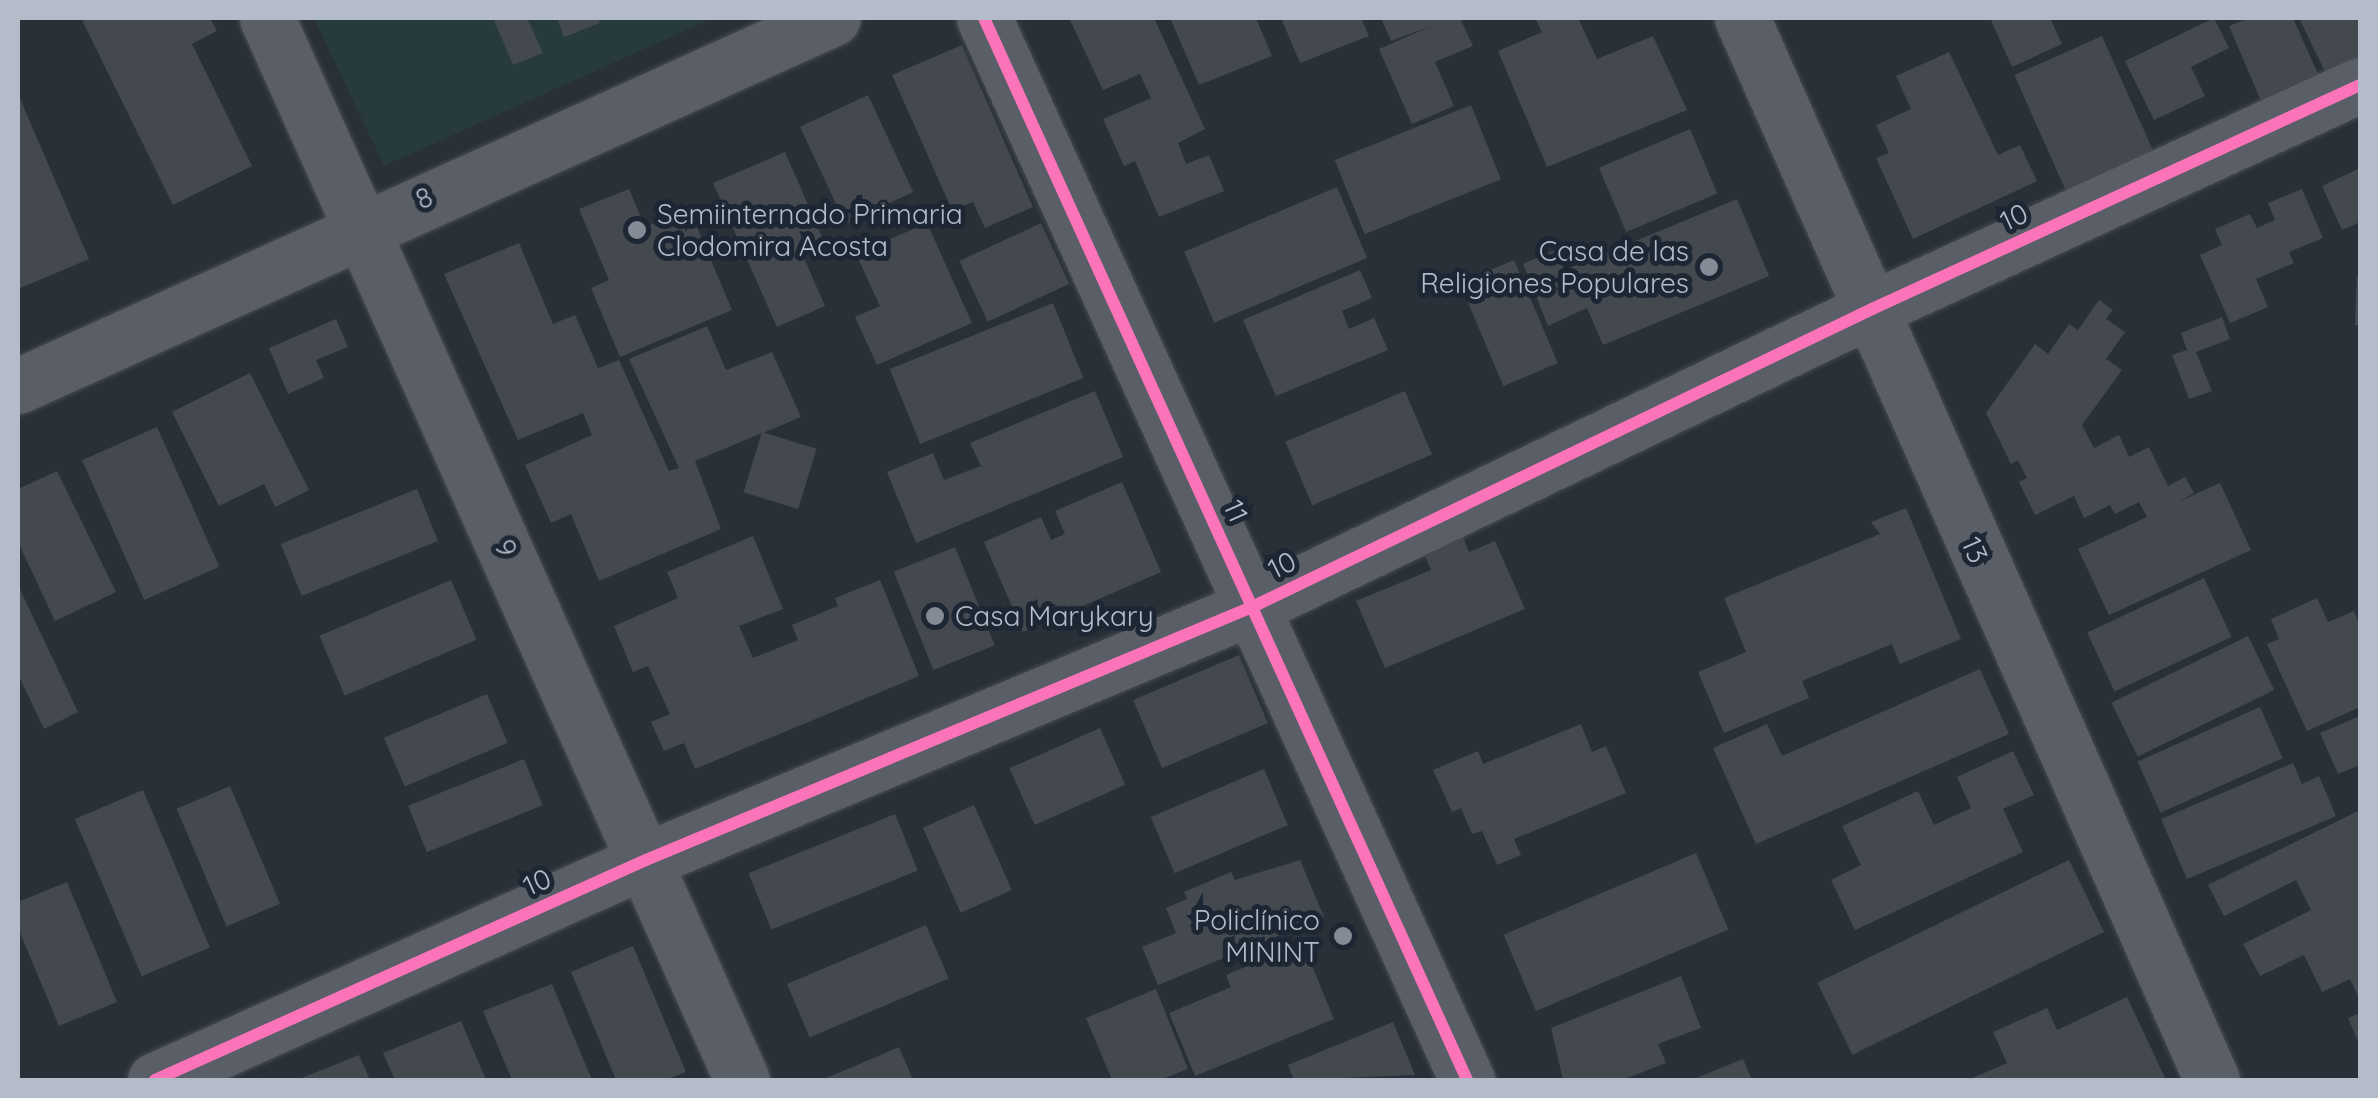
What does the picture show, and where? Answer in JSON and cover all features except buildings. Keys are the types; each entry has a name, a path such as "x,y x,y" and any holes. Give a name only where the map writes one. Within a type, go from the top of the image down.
{"street":[{"name":"9","path":"267,18 742,1080"},
{"name":"8","path":"18,386 360,226 833,18"},
{"name":"11","path":"984,18 1468,1080"},
{"name":"13","path":"1742,18 2212,1080"},
{"name":"10","path":"155,1080 646,860 1252,607 1872,309 2360,85"}],"green space":[{"path":"314,18 713,18 384,166"}],"cycle path":[{"path":"984,18 1467,1080"},
{"path":"155,1080 646,860 1252,607 1872,309 2360,85"}],"place":[{"name":"Semiinternado Primaria Clodomira Acosta","path":"637,230"},
{"name":"Casa de las Religiones Populares","path":"1709,267"},
{"name":"Casa Marykary","path":"935,616"},
{"name":"Policlínico MININT","path":"1343,936"}]}
